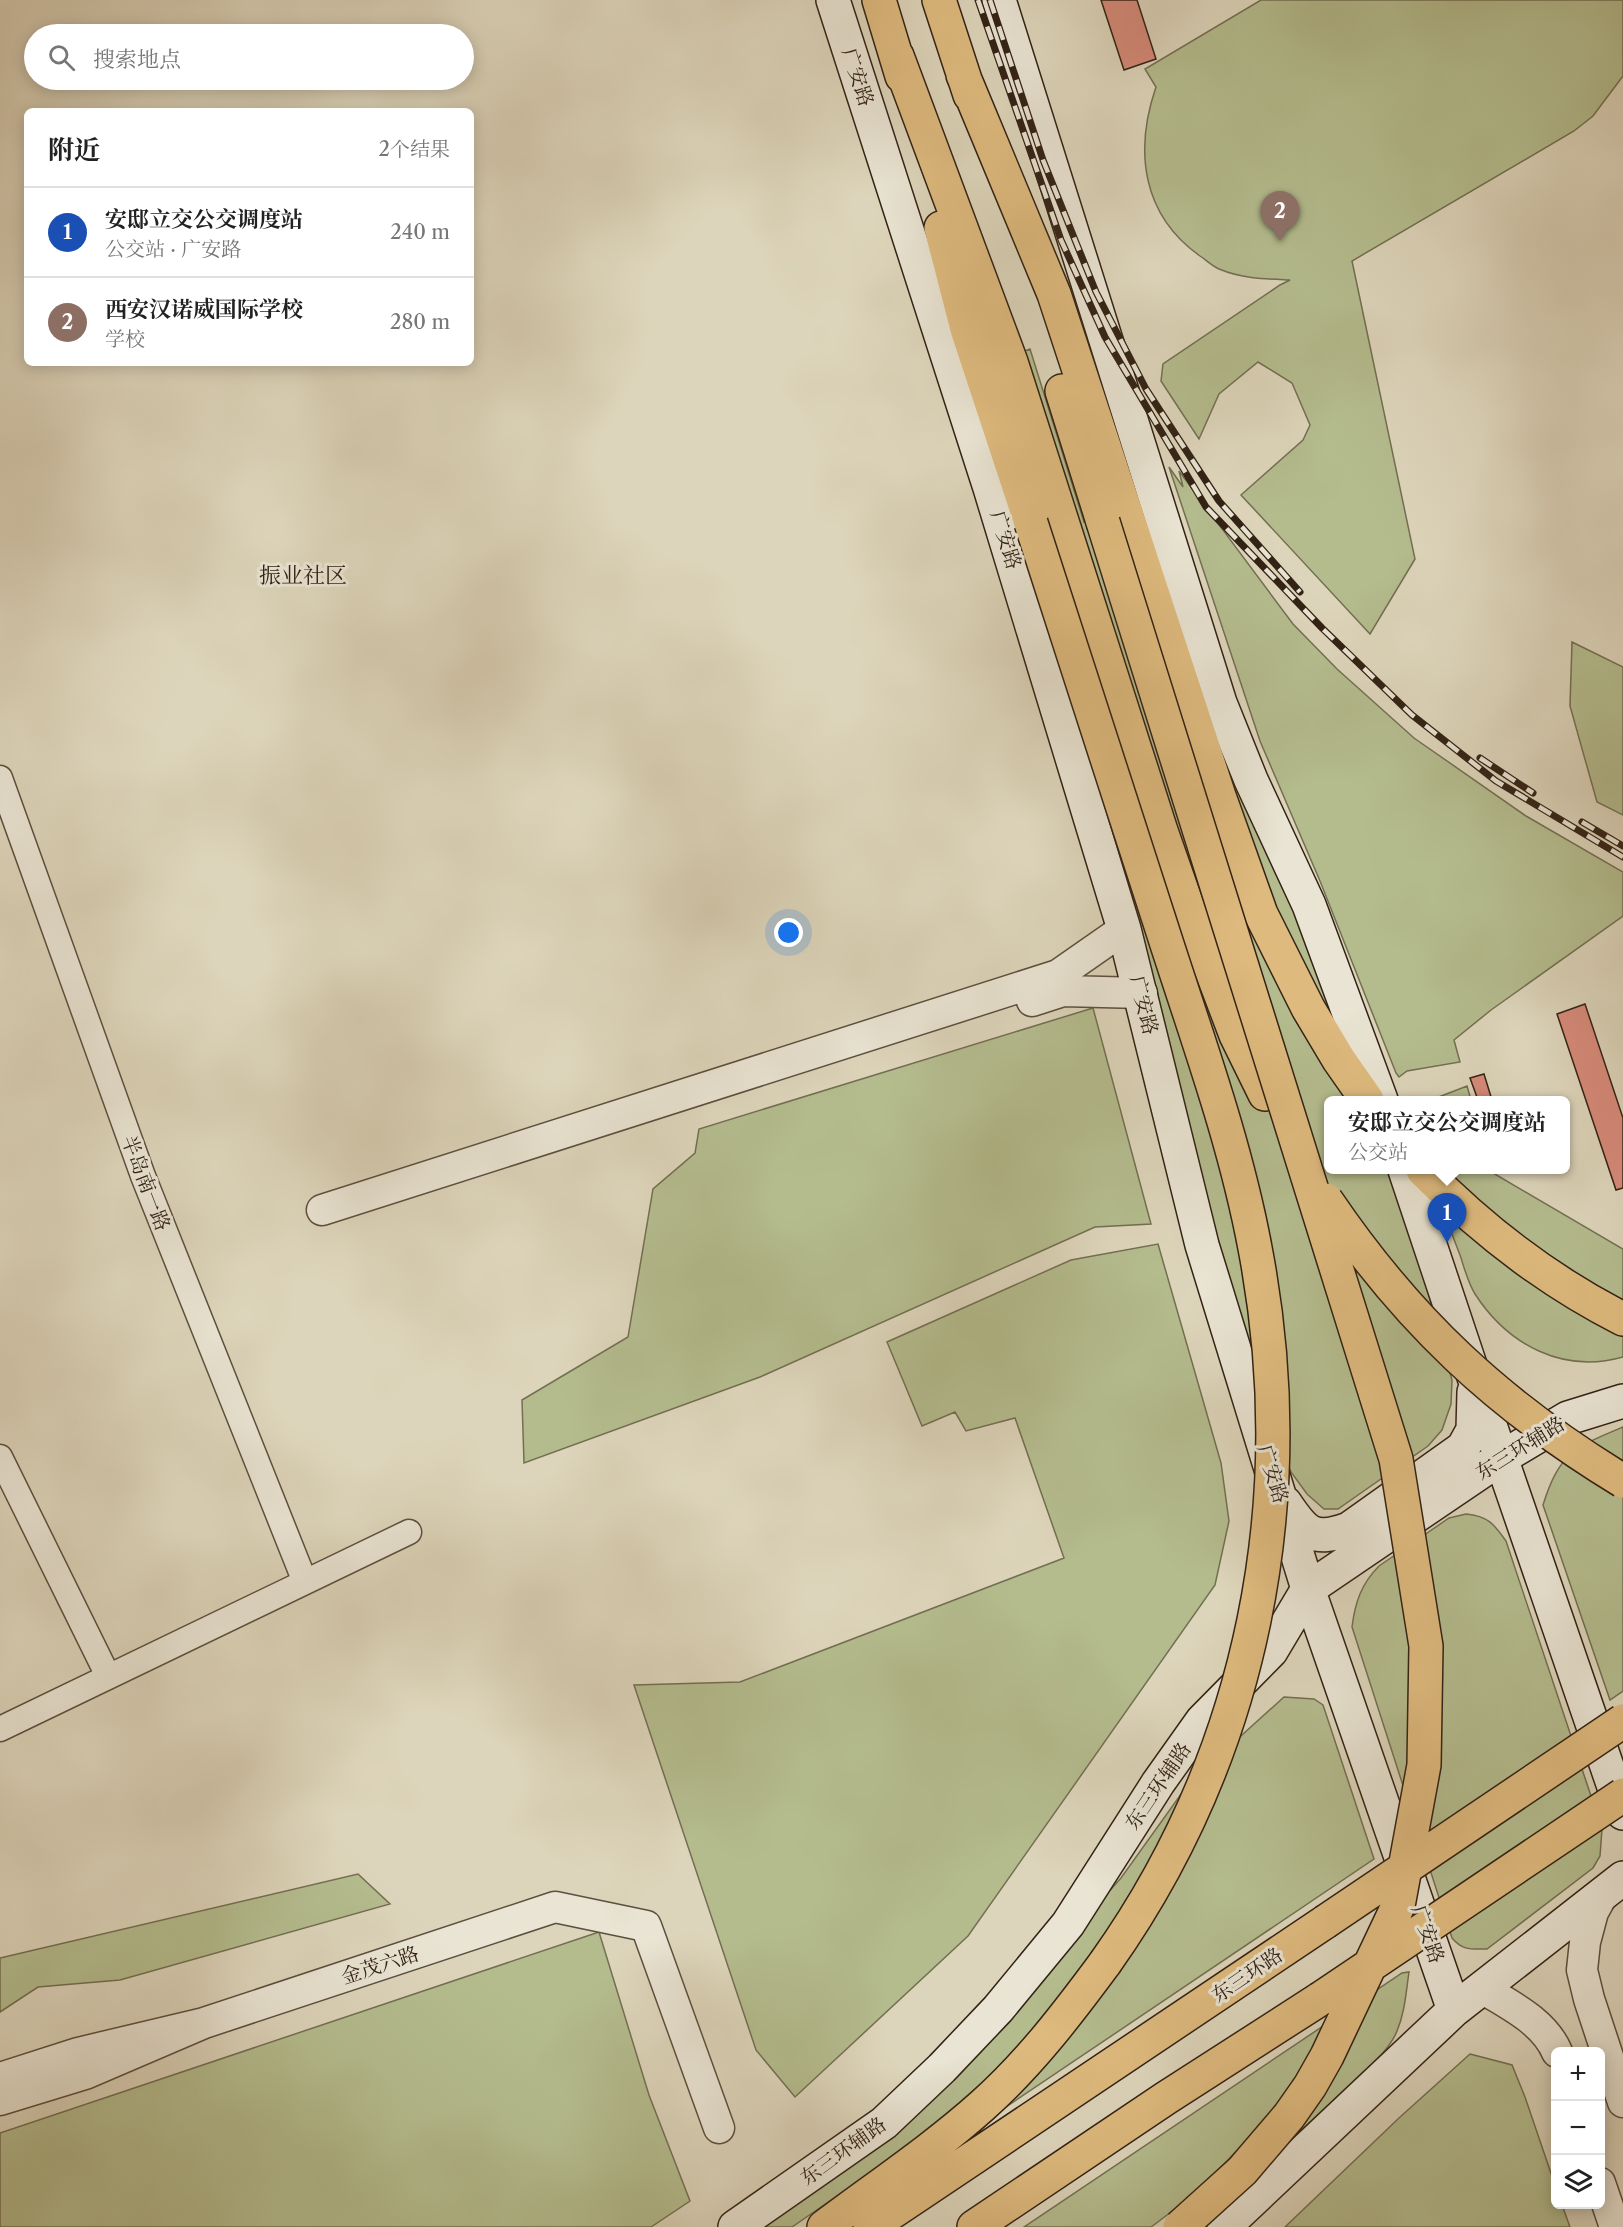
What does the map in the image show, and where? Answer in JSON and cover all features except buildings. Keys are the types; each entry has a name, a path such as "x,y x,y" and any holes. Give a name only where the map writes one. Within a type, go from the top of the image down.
{"highway":[{"path":"879,0 897,56 1011,362 1161,831 1236,1035 1292,1146 1316,1185 1372,1264 1407,1307 1480,1379 1518,1410 1591,1462 1623,1481"},
{"path":"939,0 1117,523 1261,914 1308,1008 1364,1096"},
{"path":"824,2227 985,2104 1055,2029 1105,1963 1149,1896 1171,1854 1218,1751 1243,1669 1257,1608 1270,1508 1274,1422 1272,1371 1255,1245 1226,1127 967,329 897,56"},
{"path":"963,75 1054,294 1117,523 1396,1459 1426,1646 1424,1765 1398,1906 1327,2056 1310,2086 1283,2124 1242,2171 1180,2227"},
{"path":"1427,1174 1464,1210 1507,1246 1557,1282 1623,1319"},
{"name":"东三环路","path":"870,2227 1623,1721"},
{"path":"974,2227 1166,2098 1320,1999 1623,1795"}],"main road":[{"name":"广安路","path":"833,0 990,488 1124,929 1142,993 1202,1245 1308,1589 1454,2010"},
{"path":"999,0 1220,703 1251,780 1309,905 1379,1096"},
{"path":"1054,294 1142,454"},
{"path":"1406,1174 1623,1813"},
{"path":"1279,1494 1295,1518 1312,1534 1328,1537 1349,1529 1463,1448 1473,1430 1474,1377"},
{"name":"东三环辅路","path":"735,2227 884,2122 942,2068 998,2009 1068,1924 1158,1783 1202,1721 1271,1651 1308,1589 1501,1458 1568,1418 1623,1401"},
{"path":"1224,2227 1454,2010 1613,1885"}],"street":[{"name":"半岛南一路","path":"0,778 143,1176 305,1582"},
{"path":"1124,929 1058,975 324,1218 1063,991 1142,993"},
{"path":"0,1457 108,1676"},
{"path":"0,1729 409,1532"},
{"path":"1613,1885 1593,1912 1585,1942 1582,1970 1589,1999 1623,2102"},
{"name":"金茂六路","path":"0,2078 78,2053 204,2023 555,1907 646,1926 719,2128"},
{"path":"1482,1988 1516,2009 1544,2032 1554,2047"},
{"name":"金茂六路","path":"0,2100 85,2074 204,2023"},
{"path":"1605,2198 1615,2227"}],"green space":[{"path":"1261,0 1623,0 1623,76 1593,116 1574,131 1352,261 1415,559 1370,634 1241,495 1303,440 1310,425 1292,383 1258,362 1219,394 1199,439 1161,381 1163,364 1290,280 1237,275 1216,268 1200,256 1181,240 1166,221 1155,201 1148,180 1145,158 1145,135 1156,87 1145,69"},
{"path":"1030,349 1084,522 1145,503 1369,1096 1324,1096 1324,1174 1393,1174 1452,1380 1451,1404 1442,1430 1428,1446 1338,1509 1324,1509 1307,1494 1291,1472 1264,1404 960,374"},
{"path":"1169,467 1183,487 1179,471 1293,624 1337,669 1414,738 1526,816 1623,872 1623,916 1491,1010 1454,1040 1460,1062 1407,1071 1399,1077 1396,1073 1320,881 1260,741"},
{"path":"1572,642 1623,667 1623,815 1597,802 1570,706"},
{"path":"1093,1008 1151,1224 1095,1227 760,1377 524,1463 522,1400 628,1337 653,1189 695,1153 699,1129"},
{"path":"1467,1086 1470,1096 1441,1096"},
{"path":"1430,1174 1495,1174 1623,1249 1623,1357 1579,1362 1539,1351 1521,1341 1488,1312 1475,1294"},
{"path":"1158,1244 1221,1463 1229,1521 1215,1585 968,1936 795,2097 756,2050 634,1685 740,1682 1064,1558 1015,1418 966,1431 955,1412 922,1426 887,1342 1071,1260"},
{"path":"1623,1427 1623,1691 1610,1700 1543,1505 1556,1474 1571,1454 1592,1440"},
{"path":"1466,1514 1490,1522 1506,1541 1602,1829 1600,1856 1593,1868 1487,1949 1464,1947 1452,1938 1352,1627 1360,1594 1379,1566 1449,1518"},
{"path":"1284,1697 1314,1699 1323,1705 1374,1859 997,2113 936,2128 792,2227 758,2227 919,2105 1121,1878 1189,1783"},
{"path":"358,1874 390,1904 120,1980 38,1987 0,2012 0,1958"},
{"path":"599,1932 649,2095 690,2201 651,2227 0,2227 0,2133"},
{"path":"1409,1972 1402,2017 1391,2043 1353,2084 1298,2134 1267,2120 1197,2190 1151,2227 1024,2227 1402,1973"},
{"path":"1470,2054 1512,2065 1551,2173 1551,2209 1563,2209 1570,2227 1285,2227"}],"railway":[{"path":"978,0 1061,240 1105,337 1206,507 1322,628 1412,715 1496,781 1623,857"},
{"path":"990,0 1043,160 1073,235 1096,292 1146,389 1219,501 1300,592"},
{"path":"1480,758 1533,793"},
{"path":"1582,822 1623,846"}],"place":[{"name":"西安汉诺威国际学校","path":"1280,241"},
{"name":"安邸立交公交调度站","path":"1447,1243"}],"district":[{"name":"振业社区","path":"303,575"}]}
